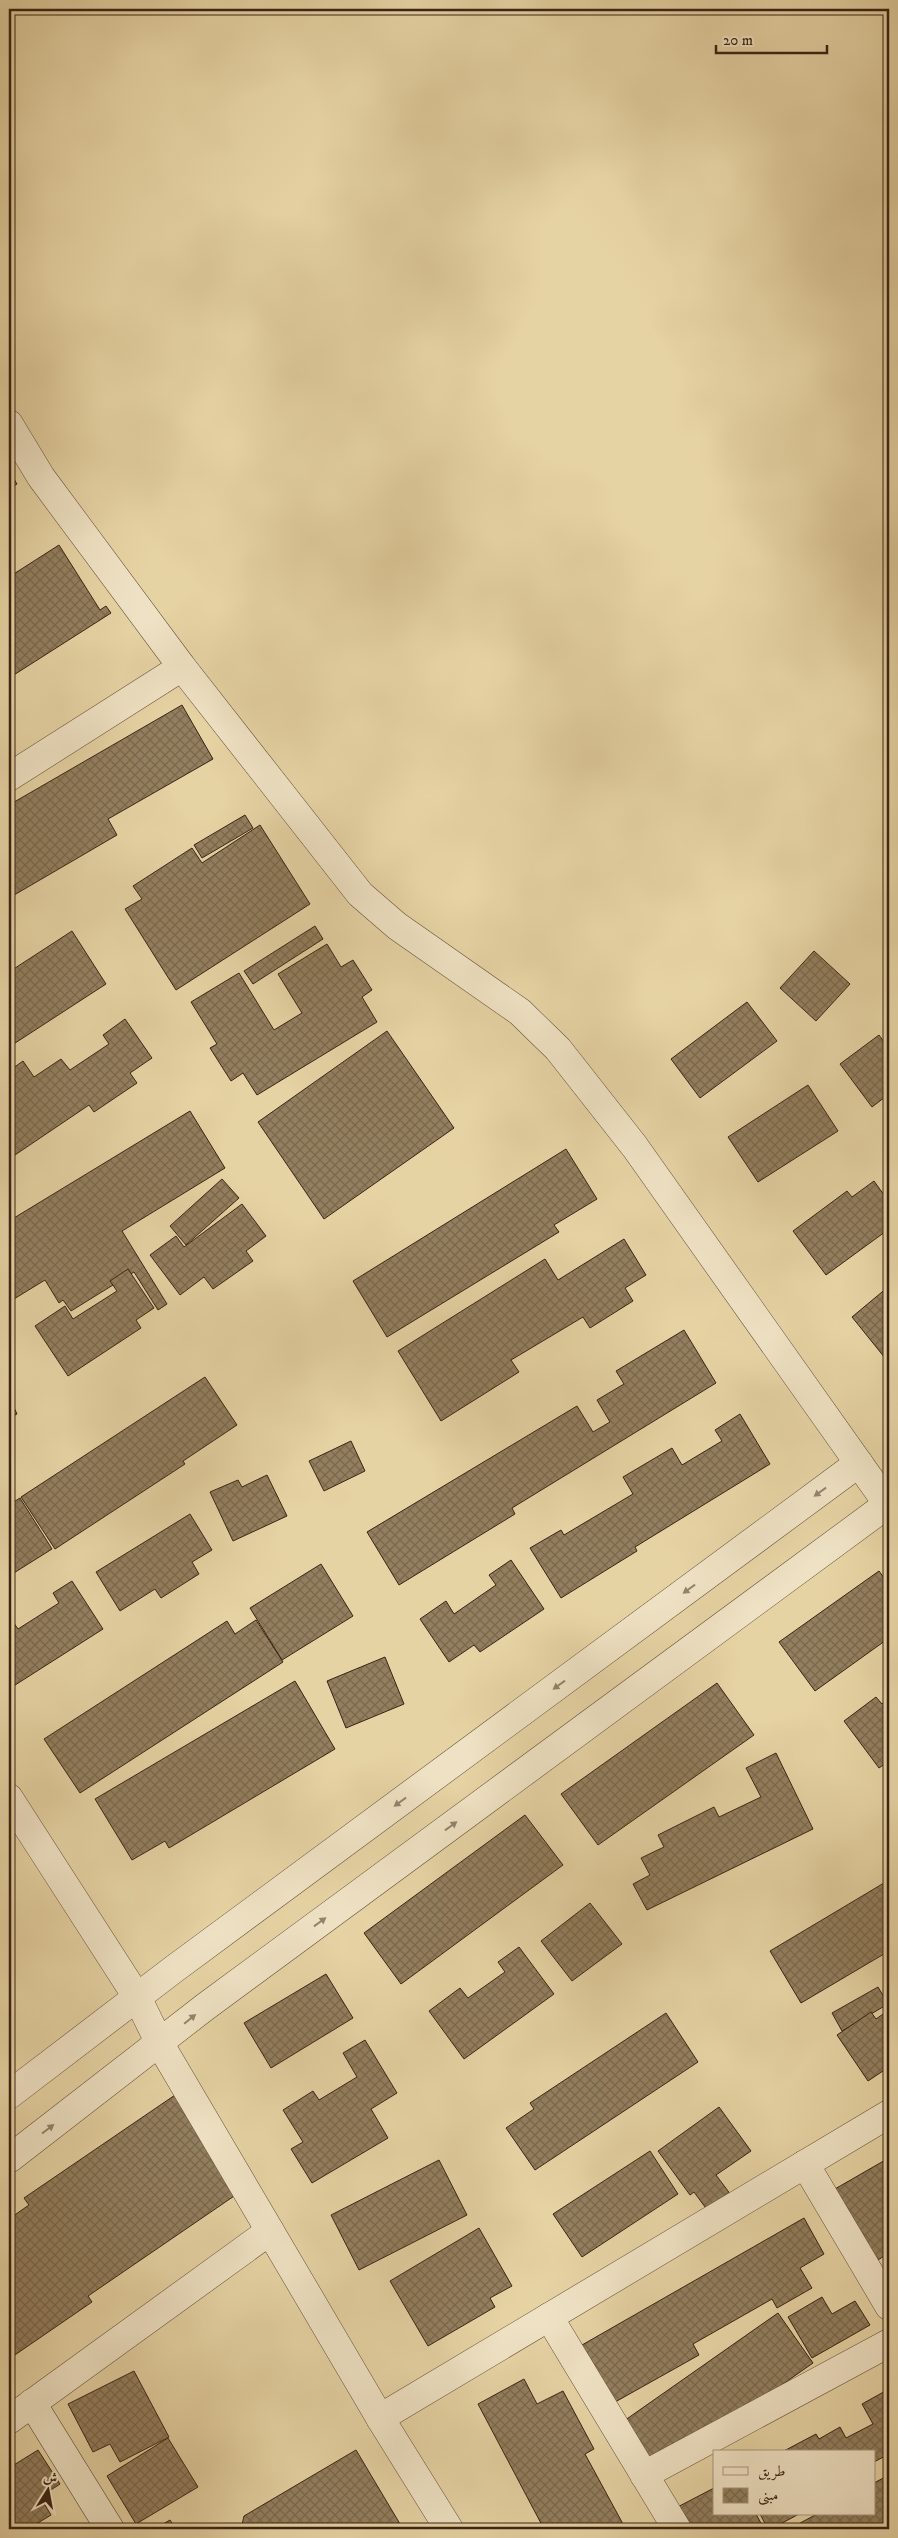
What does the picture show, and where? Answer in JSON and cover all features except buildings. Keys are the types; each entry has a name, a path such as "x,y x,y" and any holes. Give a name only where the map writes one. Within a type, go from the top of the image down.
{"street":[{"path":"9,424 41,476 182,667 360,894 397,926 520,1012 558,1049 635,1147 888,1505 205,2007 160,2044 9,2159"},
{"path":"9,777 182,667"},
{"path":"9,2095 137,1997 859,1463"},
{"path":"9,1798 137,1997 160,2044 380,2418 449,2529"},
{"path":"380,2418 889,2114"},
{"path":"805,2164 889,2306"},
{"path":"9,2420 270,2231"},
{"path":"549,2317 676,2529"},
{"path":"644,2475 889,2342"},
{"path":"32,2403 110,2529"}]}
